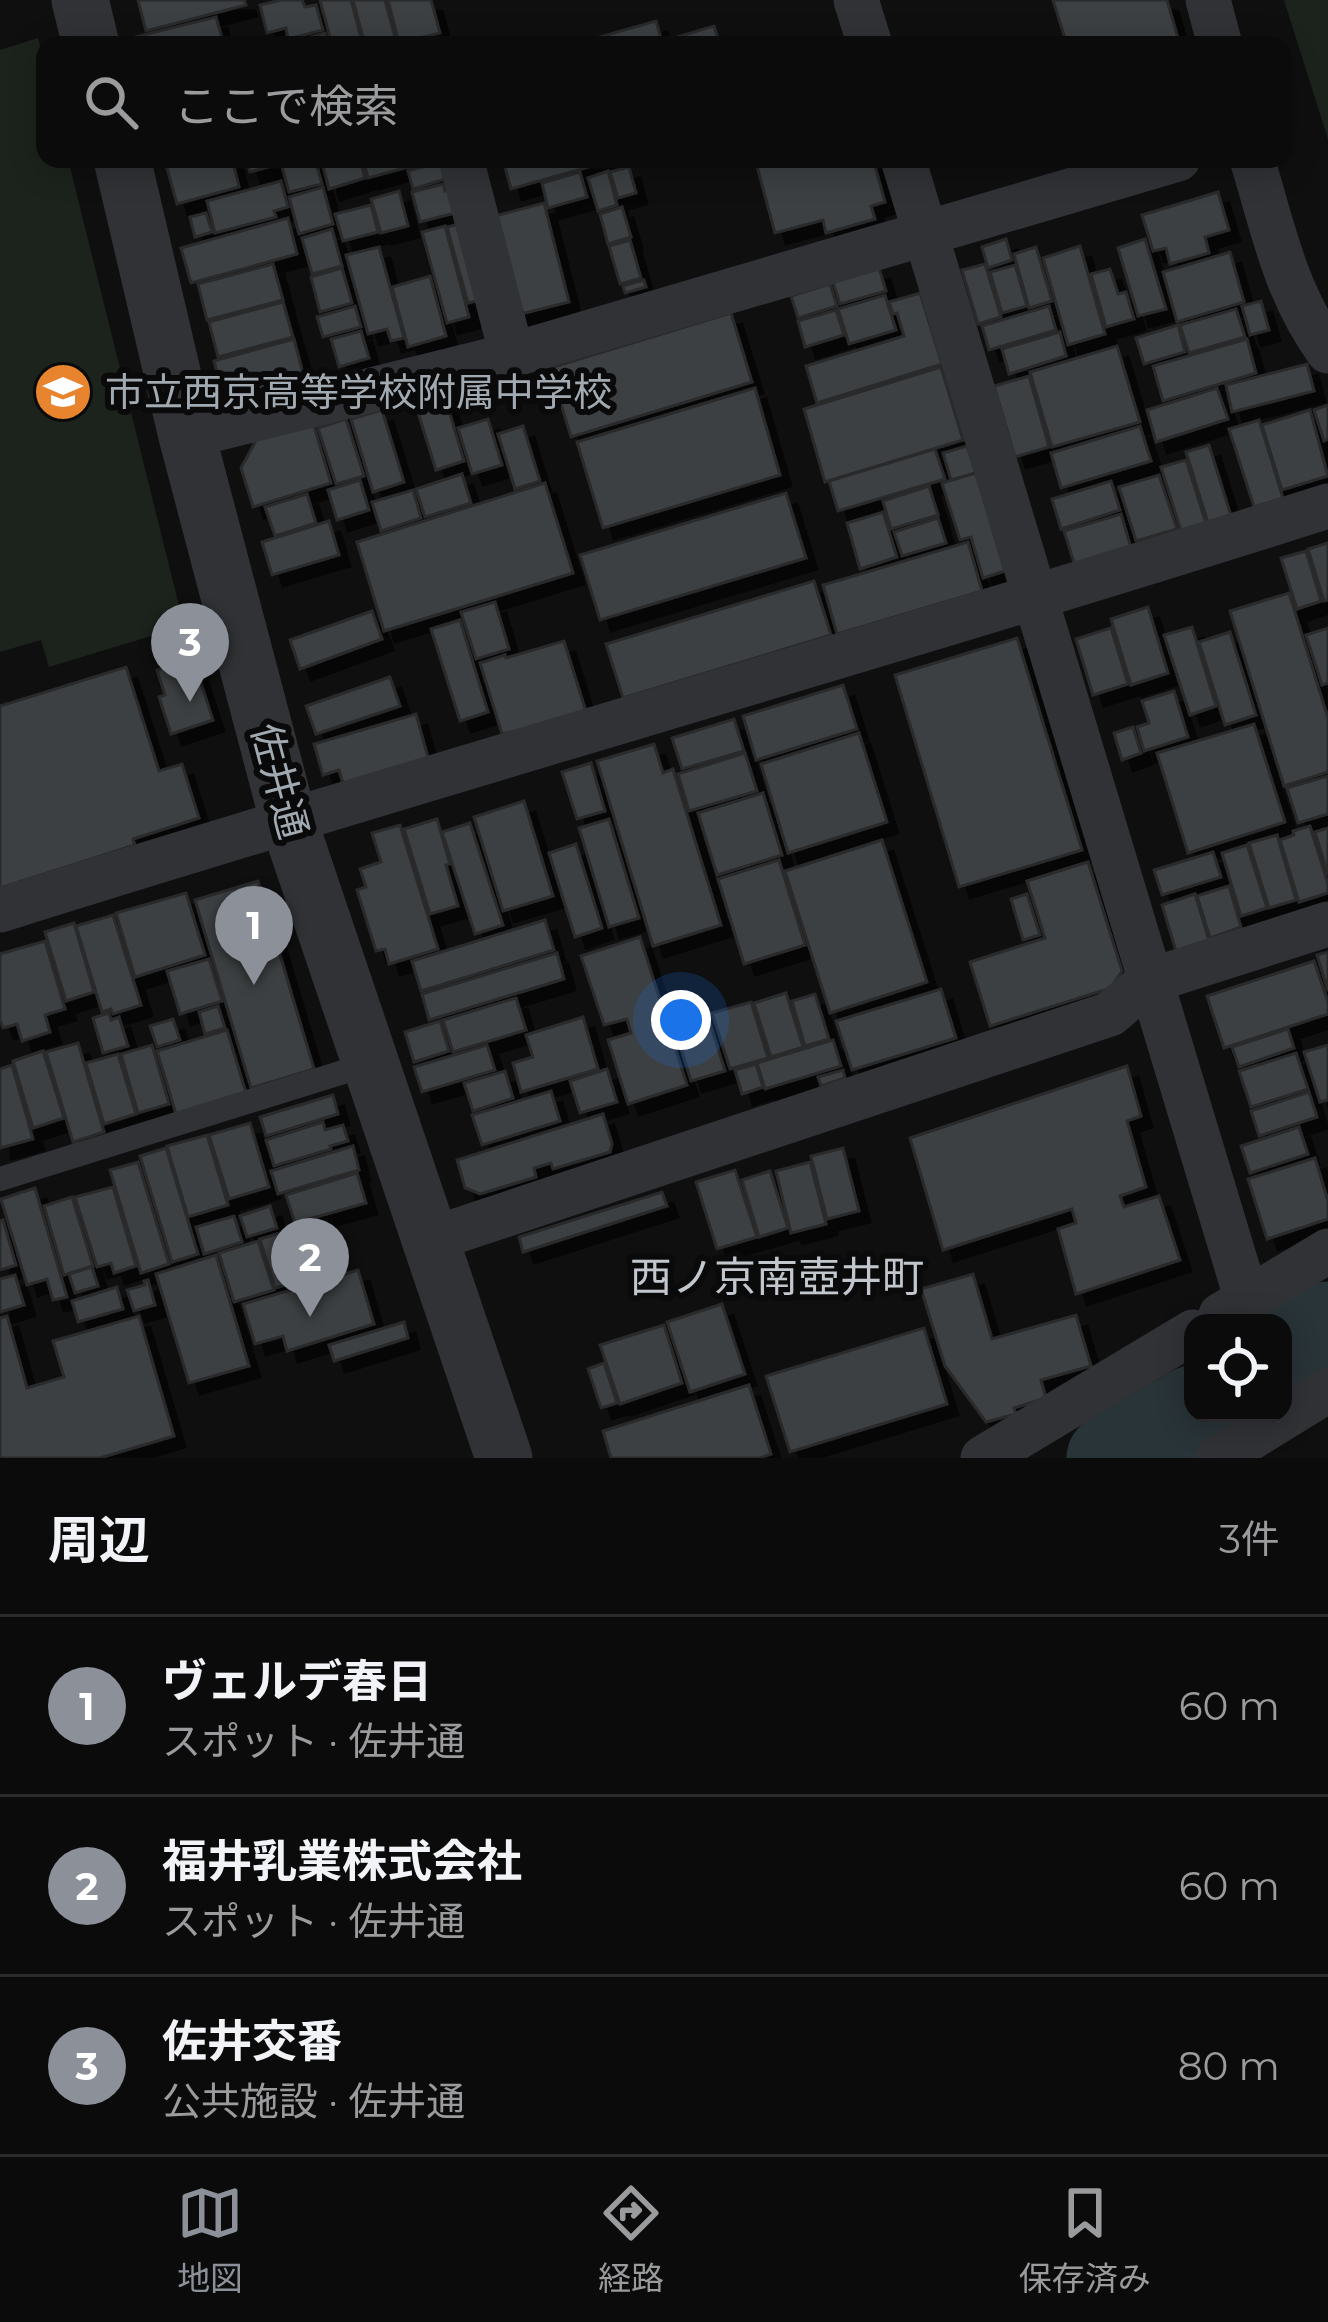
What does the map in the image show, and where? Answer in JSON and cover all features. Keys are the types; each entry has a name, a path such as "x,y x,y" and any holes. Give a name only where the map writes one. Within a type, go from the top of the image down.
{"street":[{"path":"80,0 90,36"},
{"path":"856,0 867,36"},
{"path":"1208,0 1218,36"},
{"name":"佐井通","path":"127,168 187,436 288,819 504,1458"},
{"path":"463,168 512,355"},
{"path":"906,168 1246,1300"},
{"path":"187,436 512,355 1148,168"},
{"path":"1255,168 1290,286 1328,351"},
{"path":"0,910 1328,506"},
{"path":"429,1240 1110,1014 1149,981 1328,924"},
{"path":"1223,1314 1328,1251"},
{"path":"983,1458 1184,1337"},
{"path":"1218,1458 1289,1438 1328,1390"}],"lane":[{"path":"0,1179 369,1064"}],"shaded area":[{"path":"1284,0 1328,0 1328,139"},
{"name":"市立西京高等学校附属中学校","path":"36,39 36,168 70,168 184,626 49,667 41,640 0,652 0,50"}],"building":[{"path":"138,0 244,0 246,5 146,31"},
{"path":"302,0 305,7 316,5 323,30 300,36 287,36 286,28 267,33 260,5"},
{"path":"320,0 351,0 361,36 330,36"},
{"path":"353,0 385,0 395,36 363,36"},
{"path":"388,0 431,0 440,33 397,36"},
{"path":"1053,0 1167,0 1177,36 1064,36"},
{"path":"216,17 221,36 139,36"},
{"path":"656,21 660,36 603,36"},
{"path":"714,26 717,36 680,36"},
{"path":"167,168 234,168 239,187 177,204"},
{"path":"282,168 318,168 322,184 289,192"},
{"path":"323,168 362,168 365,178 329,189"},
{"path":"365,168 405,168 368,178"},
{"path":"446,168 449,178 413,189 408,171"},
{"path":"505,168 585,168 511,189"},
{"path":"629,168 636,193 618,198 610,172"},
{"path":"757,168 876,168 885,202 871,206 875,219 826,233 823,220 775,233"},
{"path":"608,171 617,205 598,211 588,178"},
{"path":"580,172 587,197 548,208 542,183"},
{"path":"281,181 288,207 274,211 276,217 215,233 207,201"},
{"path":"443,184 445,191 453,188 459,212 420,222 412,192"},
{"path":"323,187 333,224 299,234 289,197"},
{"path":"399,191 408,226 381,233 371,199"},
{"path":"1218,192 1229,230 1205,237 1209,253 1170,264 1166,248 1153,251 1142,215"},
{"path":"544,203 569,302 509,317 484,219"},
{"path":"371,205 378,232 343,241 335,214"},
{"path":"622,207 631,237 608,244 600,214"},
{"path":"206,213 212,232 195,237 190,217"},
{"path":"288,218 297,254 191,283 181,248"},
{"path":"472,221 493,297 468,303 447,227"},
{"path":"445,226 469,317 447,323 422,232"},
{"path":"332,229 342,266 312,274 302,238"},
{"path":"1006,239 1012,260 988,268 982,247"},
{"path":"1145,239 1166,309 1138,316 1118,248"},
{"path":"630,240 641,278 620,284 609,246"},
{"path":"1080,246 1105,334 1068,345 1043,258"},
{"path":"379,247 404,338 391,341 387,329 368,334 346,255"},
{"path":"1036,247 1052,301 1029,308 1014,254"},
{"path":"1230,252 1244,302 1177,322 1163,272"},
{"path":"273,264 283,300 207,320 198,284"},
{"path":"985,264 1001,317 978,324 962,270"},
{"path":"1015,265 1027,306 1002,313 990,272"},
{"path":"342,268 352,303 320,312 311,277"},
{"path":"879,268 886,291 840,304 833,282"},
{"path":"1110,269 1118,294 1126,292 1134,319 1106,327 1091,274"},
{"path":"430,276 446,336 408,347 392,287"},
{"path":"644,280 646,287 625,293 623,286"},
{"path":"830,284 837,306 798,318 791,296"},
{"path":"920,293 942,364 817,403 806,366 904,336 889,302"},
{"path":"885,295 896,330 849,344 838,309"},
{"path":"1261,301 1269,330 1250,335 1242,306"},
{"path":"283,302 293,337 218,357 209,322"},
{"path":"355,306 361,327 323,337 317,317"},
{"path":"1049,306 1056,330 989,350 982,326"},
{"path":"1236,309 1245,337 1189,353 1180,325"},
{"path":"836,310 844,335 805,347 798,321"},
{"path":"731,313 752,382 571,437 550,368"},
{"path":"1178,325 1185,352 1144,364 1136,338"},
{"path":"361,331 369,358 339,367 331,339"},
{"path":"1060,332 1066,356 1009,374 1002,349"},
{"path":"294,339 304,377 242,395 219,380 214,361"},
{"path":"1247,339 1256,373 1163,401 1153,366"},
{"path":"1117,346 1140,422 1052,447 1030,372"},
{"path":"1307,364 1314,391 1232,412 1226,385"},
{"path":"941,367 963,440 825,482 804,409"},
{"path":"1029,376 1049,447 1015,457 994,386"},
{"path":"755,388 780,475 603,528 577,442"},
{"path":"1217,388 1228,419 1156,442 1147,410"},
{"path":"443,391 464,461 436,470 414,400"},
{"path":"1328,405 1328,439 1324,441 1314,410"},
{"path":"382,410 404,482 373,492 351,419"},
{"path":"1310,410 1328,476 1282,490 1262,425"},
{"path":"346,419 364,476 336,484 318,428"},
{"path":"488,419 502,465 472,474 458,428"},
{"path":"1259,420 1283,498 1254,507 1229,429"},
{"path":"313,423 331,483 253,507 241,468 259,435"},
{"path":"523,426 540,481 515,489 498,434"},
{"path":"1140,426 1151,461 1061,488 1051,453"},
{"path":"1209,445 1231,516 1208,523 1186,452"},
{"path":"967,446 976,473 951,480 943,453"},
{"path":"935,449 945,479 838,511 829,481"},
{"path":"1186,460 1206,523 1181,531 1161,467"},
{"path":"976,473 1005,571 983,578 971,537 960,540 942,483"},
{"path":"462,474 471,503 425,517 416,489"},
{"path":"1159,475 1177,529 1136,541 1119,487"},
{"path":"360,480 369,510 337,520 328,490"},
{"path":"1111,481 1120,510 1061,529 1052,499"},
{"path":"545,483 573,573 384,631 357,542"},
{"path":"929,486 938,515 891,529 883,501"},
{"path":"413,490 421,518 381,531 372,502"},
{"path":"786,493 806,558 600,620 580,555"},
{"path":"307,494 316,523 275,536 265,507"},
{"path":"883,512 897,557 860,569 847,523"},
{"path":"1121,514 1131,548 1075,566 1064,531"},
{"path":"938,518 946,543 902,556 894,532"},
{"path":"329,521 339,555 272,575 262,542"},
{"path":"968,542 982,591 837,634 823,585"},
{"path":"1328,543 1328,600 1324,601 1308,549"},
{"path":"1306,551 1321,601 1297,609 1281,558"},
{"path":"814,581 831,635 623,698 606,644"},
{"path":"1289,593 1328,718 1328,772 1284,786 1230,611"},
{"path":"495,602 509,649 476,659 461,612"},
{"path":"1148,607 1168,673 1131,685 1111,619"},
{"path":"372,611 382,639 300,669 290,640"},
{"path":"460,620 488,712 460,721 431,629"},
{"path":"1192,627 1216,706 1190,715 1164,635"},
{"path":"1111,628 1128,684 1093,695 1076,639"},
{"path":"1328,628 1328,683 1322,685 1306,635"},
{"path":"1230,632 1256,715 1225,725 1199,642"},
{"path":"1017,638 1082,850 959,887 895,675"},
{"path":"564,641 587,715 502,734 480,663"},
{"path":"193,659 213,720 171,734 159,697 165,695 157,670"},
{"path":"126,667 159,771 182,764 199,818 133,839 135,845 0,888 0,706"},
{"path":"390,677 400,706 316,734 306,706"},
{"path":"843,685 857,729 756,760 743,716"},
{"path":"1174,691 1188,737 1144,751 1137,727 1149,723 1142,701"},
{"path":"416,714 430,765 345,790 339,770 323,775 314,744"},
{"path":"734,719 744,751 682,769 672,738"},
{"path":"1254,724 1285,822 1188,853 1157,753"},
{"path":"1133,727 1141,753 1122,760 1114,733"},
{"path":"859,733 887,822 788,853 761,764"},
{"path":"654,744 663,773 673,769 721,925 653,946 597,761"},
{"path":"745,753 757,791 689,811 678,774"},
{"path":"591,763 605,811 577,819 562,772"},
{"path":"1328,776 1328,814 1298,823 1287,788"},
{"path":"763,793 782,855 717,875 698,813"},
{"path":"524,801 553,896 503,911 474,817"},
{"path":"437,819 458,906 430,914 404,829"},
{"path":"609,819 639,918 609,927 579,828"},
{"path":"470,823 503,925 475,934 442,832"},
{"path":"400,825 438,949 389,964 385,949 376,951 357,890 366,887 360,869 381,862 372,833"},
{"path":"1310,826 1328,893 1299,902 1280,840"},
{"path":"1328,828 1328,875 1315,832"},
{"path":"1277,835 1296,900 1269,908 1249,843"},
{"path":"882,840 927,982 830,1013 785,871"},
{"path":"576,844 602,928 575,937 549,853"},
{"path":"1247,845 1267,908 1241,916 1222,853"},
{"path":"1213,852 1221,877 1162,895 1154,870"},
{"path":"779,860 805,945 744,964 718,879"},
{"path":"1088,862 1122,971 1111,988 990,1026 970,962 1045,938 1027,881"},
{"path":"258,881 314,1069 251,1088 195,900"},
{"path":"1229,886 1241,927 1210,938 1197,896"},
{"path":"186,893 205,955 135,977 116,913"},
{"path":"1027,894 1040,935 1023,940 1011,899"},
{"path":"1195,894 1209,940 1176,951 1162,905"},
{"path":"113,915 141,1005 113,1014 111,1009 102,1012 76,926"},
{"path":"545,920 554,950 421,991 412,961"},
{"path":"74,923 94,992 66,1001 45,932"},
{"path":"640,937 687,1085 628,1104 608,1040 631,1033 627,1019 604,1025 581,956"},
{"path":"45,941 65,1009 45,1015 50,1032 22,1041 17,1024 3,1028 0,1020 0,954"},
{"path":"1328,952 1328,991 1317,955"},
{"path":"557,953 564,979 429,1020 422,994"},
{"path":"209,959 222,1001 180,1014 167,971"},
{"path":"1314,961 1328,1014 1224,1048 1207,996"},
{"path":"941,989 956,1038 852,1070 836,1021"},
{"path":"786,993 803,1047 771,1057 754,1003"},
{"path":"815,994 829,1039 805,1046 792,1001"},
{"path":"516,998 526,1030 453,1052 443,1020"},
{"path":"751,1002 768,1058 730,1069 712,1013"},
{"path":"218,1006 225,1028 205,1034 199,1012"},
{"path":"109,1013 111,1020 119,1017 128,1046 103,1053 93,1018"},
{"path":"707,1013 725,1071 691,1081 673,1023"},
{"path":"583,1017 598,1069 521,1092 513,1063 533,1057 526,1035"},
{"path":"173,1019 180,1040 157,1047 150,1026"},
{"path":"440,1021 449,1051 414,1062 405,1032"},
{"path":"1288,1029 1294,1048 1239,1067 1232,1047"},
{"path":"227,1030 246,1093 176,1114 157,1051"},
{"path":"833,1040 841,1066 765,1089 757,1063"},
{"path":"78,1043 104,1132 73,1142 46,1052"},
{"path":"152,1045 169,1104 138,1113 121,1054"},
{"path":"487,1045 495,1070 422,1092 414,1067"},
{"path":"1328,1045 1328,1100 1320,1102 1304,1052"},
{"path":"43,1051 64,1118 33,1128 13,1061"},
{"path":"1296,1053 1308,1089 1251,1107 1239,1071"},
{"path":"118,1054 136,1114 104,1124 86,1063"},
{"path":"756,1064 763,1087 742,1094 735,1070"},
{"path":"12,1065 33,1139 0,1148 0,1069"},
{"path":"1127,1066 1141,1116 1127,1121 1146,1187 1120,1196 1124,1207 1159,1196 1180,1260 1076,1294 1058,1229 1076,1223 1072,1209 943,1250 910,1138"},
{"path":"607,1069 617,1102 580,1113 570,1081"},
{"path":"843,1070 845,1078 821,1086 818,1077"},
{"path":"505,1071 513,1098 473,1111 464,1083"},
{"path":"551,1091 560,1121 482,1145 472,1115"},
{"path":"1309,1092 1317,1117 1259,1136 1251,1111"},
{"path":"333,1095 338,1114 266,1136 260,1117"},
{"path":"603,1114 610,1152 553,1169 551,1163 534,1168 536,1177 480,1194 465,1188 457,1160"},
{"path":"323,1122 325,1130 343,1125 348,1141 274,1166 266,1140"},
{"path":"250,1123 269,1187 229,1199 209,1135"},
{"path":"1299,1127 1308,1154 1250,1173 1241,1146"},
{"path":"207,1135 228,1205 188,1217 167,1146"},
{"path":"353,1146 359,1170 278,1194 271,1171"},
{"path":"166,1148 198,1254 172,1262 140,1156"},
{"path":"843,1148 859,1211 827,1219 811,1156"},
{"path":"1315,1158 1328,1201 1328,1219 1267,1239 1248,1179"},
{"path":"138,1162 169,1264 141,1273 110,1170"},
{"path":"810,1162 826,1224 791,1233 776,1171"},
{"path":"735,1170 757,1237 717,1249 696,1182"},
{"path":"770,1171 788,1228 759,1237 742,1180"},
{"path":"357,1173 366,1203 295,1223 286,1195"},
{"path":"113,1187 136,1266 114,1273 111,1263 97,1267 75,1197"},
{"path":"35,1188 67,1297 53,1300 47,1279 27,1285 1,1199"},
{"path":"662,1192 667,1206 523,1252 519,1237"},
{"path":"72,1197 93,1266 64,1275 44,1206"},
{"path":"270,1206 277,1228 247,1237 240,1216"},
{"path":"234,1216 242,1242 204,1254 196,1227"},
{"path":"0,1221 16,1265 0,1270"},
{"path":"297,1228 312,1278 275,1288 260,1239"},
{"path":"258,1241 274,1290 234,1302 219,1253"},
{"path":"216,1255 249,1366 189,1383 156,1274"},
{"path":"92,1267 98,1286 75,1293 69,1274"},
{"path":"358,1270 374,1324 287,1351 283,1336 255,1344 243,1304"},
{"path":"973,1274 992,1339 1076,1315 1091,1366 1041,1380 1046,1398 1014,1408 1016,1414 986,1422 945,1366 921,1289"},
{"path":"15,1275 24,1305 0,1312 0,1279"},
{"path":"148,1280 155,1305 134,1311 127,1290"},
{"path":"117,1287 123,1309 78,1322 72,1301"},
{"path":"722,1304 745,1374 690,1392 667,1322"},
{"path":"7,1316 27,1388 64,1377 53,1341 139,1316 174,1436 100,1458 0,1458 0,1318"},
{"path":"404,1322 408,1338 334,1361 329,1345"},
{"path":"664,1325 682,1383 620,1404 600,1345"},
{"path":"924,1328 947,1404 790,1452 766,1376"},
{"path":"604,1363 617,1403 601,1408 588,1369"},
{"path":"749,1385 771,1454 760,1458 611,1458 603,1431"}],"waterway":[{"path":"1292,1347 1328,1325"},
{"path":"1110,1458 1184,1414"}],"place":[{"name":"市立西京高等学校附属中学校","path":"63,392"},
{"name":"佐井交番","path":"190,702"},
{"name":"ヴェルデ春日","path":"254,985"},
{"name":"福井乳業株式会社","path":"310,1317"}],"district":[{"name":"西ノ京南壺井町","path":"777,1277"}]}
